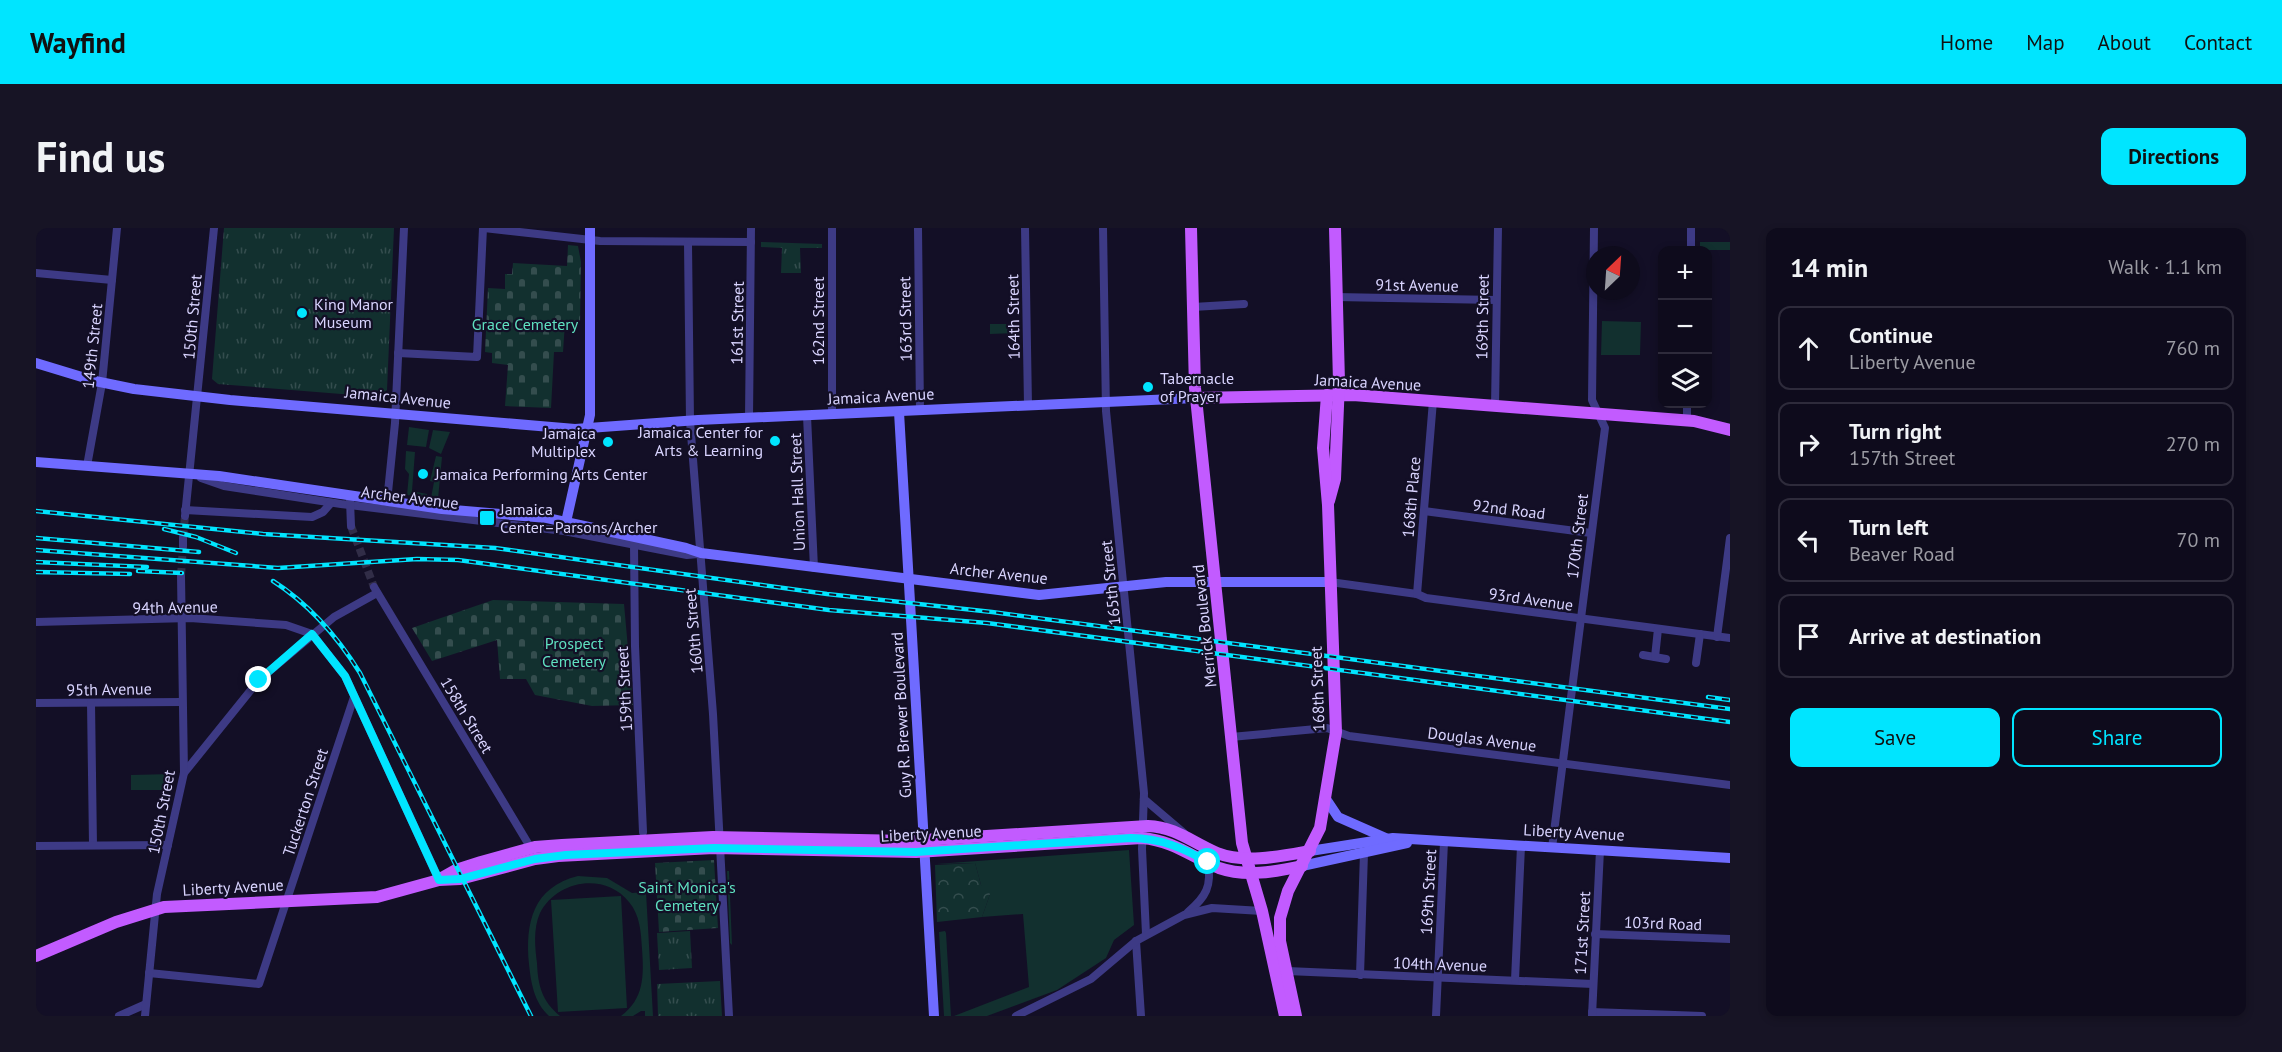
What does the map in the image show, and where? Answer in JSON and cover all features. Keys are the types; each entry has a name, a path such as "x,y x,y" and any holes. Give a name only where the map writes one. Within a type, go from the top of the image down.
{"main road":[{"name":"Merrick Boulevard","path":"1191,228 1196,398 1245,858 1262,911 1285,1016"},
{"name":"168th Street","path":"1328,505 1335,479 1333,395 1336,297 1335,228"},
{"path":"565,526 588,427 592,374 589,233"},
{"name":"Jamaica Avenue","path":"36,363 102,383 198,396 396,412 523,426 588,427 1106,401 1333,395 1687,421 1730,430"},
{"name":"168th Street","path":"1302,866 1320,828 1336,732 1328,505 1323,448 1333,395"},
{"name":"Guy R. Brewer Boulevard","path":"899,412 934,1016"},
{"name":"Archer Avenue","path":"36,462 188,473 350,501 387,502 565,526 701,553 1039,595 1166,582 1330,582"},
{"path":"1326,799 1340,818 1388,839"},
{"name":"Liberty Avenue","path":"36,956 116,922 155,909 377,897 439,880 460,879 533,854 721,843 924,846 1143,832 1165,828 1188,836 1221,854 1245,858 1388,839 1730,858"},
{"name":"Liberty Avenue","path":"1143,832 1232,872 1250,873 1302,866 1417,840"},
{"path":"1296,1016 1280,936 1280,918 1288,891 1302,866"}],"street":[{"name":"149th Street","path":"87,466 102,383 117,228"},
{"name":"150th Street","path":"214,228 185,513 312,517 323,512 330,503"},
{"path":"387,502 396,412 404,228"},
{"path":"398,353 477,357 484,228 589,233 688,243 751,242"},
{"name":"161st Street","path":"749,418 751,228"},
{"name":"162nd Street","path":"832,228 832,415"},
{"name":"163rd Street","path":"918,228 920,411"},
{"name":"164th Street","path":"1025,228 1028,405"},
{"name":"165th Street","path":"1103,228 1106,401 1144,799 1146,934"},
{"name":"169th Street","path":"1494,406 1498,228"},
{"name":"170th Street","path":"1552,848 1605,428 1592,400 1594,228"},
{"path":"1690,246 1691,228"},
{"name":"160th Street","path":"688,243 690,421 721,843 729,1016"},
{"path":"36,273 112,280"},
{"name":"91st Avenue","path":"1336,297 1496,300"},
{"path":"1193,307 1244,304"},
{"name":"168th Place","path":"1417,594 1433,401"},
{"path":"1687,421 1688,408"},
{"name":"Union Hall Street","path":"807,416 814,568"},
{"name":"Archer Avenue","path":"188,473 224,486 330,503 350,501 565,526 634,545 687,555 701,553"},
{"path":"350,501 351,526"},
{"name":"92nd Road","path":"1424,511 1591,533"},
{"path":"1717,637 1730,538"},
{"name":"159th Street","path":"634,545 635,646 643,832"},
{"name":"150th Street","path":"145,1016 155,909 184,773 181,576"},
{"name":"93rd Avenue","path":"1330,582 1417,594 1426,598 1730,638"},
{"name":"158th Street","path":"312,634 375,590 533,854"},
{"name":"94th Avenue","path":"36,622 180,619 286,625 312,634"},
{"path":"1655,657 1658,629"},
{"path":"184,773 259,680 312,634 345,676 439,880"},
{"path":"1696,663 1700,634"},
{"path":"1644,655 1666,659"},
{"name":"Tuckerton Street","path":"149,973 260,984 354,697"},
{"name":"95th Avenue","path":"36,703 182,702"},
{"path":"91,703 93,845"},
{"name":"Douglas Avenue","path":"1231,737 1327,728 1344,736 1730,785"},
{"name":"Liberty Avenue","path":"1144,799 1188,836"},
{"name":"169th Street","path":"1436,1016 1444,842"},
{"path":"36,846 168,844"},
{"path":"1515,980 1521,846"},
{"name":"171st Street","path":"1592,1014 1600,850"},
{"path":"1360,975 1364,852"},
{"path":"1184,915 1207,892 1210,879 1208,862"},
{"path":"1016,1016 1091,979 1146,934 1184,915 1212,908 1262,911"},
{"name":"103rd Road","path":"1595,934 1730,939"},
{"path":"1136,941 1141,1016"},
{"name":"104th Avenue","path":"1287,971 1593,984"},
{"path":"119,1016 146,1004"},
{"path":"1592,1014 1702,1016"}],"green space":[{"path":"224,228 394,228 387,390 379,397 218,384 212,379"},
{"path":"761,242 822,244 822,248 800,248 801,273 781,273 782,248 761,247"},
{"path":"1700,242 1730,242 1730,250 1712,250 1712,246 1700,246"},
{"name":"Grace Cemetery","path":"568,245 578,246 581,262 580,322 565,322 563,352 554,352 551,408 505,406 508,365 492,363 492,353 485,352 488,288 505,289 505,274 512,274 513,263 567,266"},
{"path":"1602,321 1641,322 1640,355 1601,355"},
{"path":"990,324 1016,324 1016,333 990,334"},
{"path":"409,427 429,430 426,447 407,445"},
{"path":"433,430 450,432 441,454 429,448"},
{"path":"406,451 415,452 412,491 427,494 426,498 407,495 409,474 405,469"},
{"path":"436,456 442,457 438,499 431,498 434,482 430,481"},
{"name":"Prospect Cemetery","path":"493,600 624,604 633,705 592,706 535,695 526,679 500,679 497,640 432,661 412,628"},
{"path":"172,774 169,790 131,790 131,775"},
{"path":"1129,850 1134,925 1114,940 1106,958 1057,990 987,1016 954,1016 1029,987 1023,914 982,917 990,894 981,885 975,863 936,864"},
{"name":"Saint Monica's Cemetery","path":"714,860 718,928 659,932 655,863"},
{"path":"975,863 981,885 989,888 990,894 982,917 937,922 935,865"},
{"path":"727,871 729,871 732,945 730,943"},
{"path":"578,876 607,878 632,893 646,892 653,1016 645,1016 645,1011 641,1011 633,1016 621,1016 634,1002 641,986 643,959 639,924 636,912 629,902 607,886 595,884 569,887 558,893 540,913 535,938 538,979 545,999 560,1016 549,1016 540,1005 532,985 529,964 531,921 535,909 551,889 563,881"},
{"path":"621,896 627,1008 558,1012 551,900"},
{"path":"690,931 692,968 659,970 657,933"},
{"path":"945,931 951,1016 944,1016 939,932"},
{"path":"720,981 722,1016 658,1016 657,984"}],"tunnel":[{"path":"183,538 185,516"},
{"path":"351,526 374,587"},
{"path":"181,576 183,546"}],"railway":[{"path":"36,511 263,534 495,548 827,594 992,612 1730,709"},
{"path":"164,529 196,537 236,553"},
{"path":"36,538 199,552"},
{"path":"36,550 278,568 417,559 458,560 829,610 987,623 1730,722"},
{"path":"36,562 147,567"},
{"path":"138,571 182,573"},
{"path":"36,572 130,574"},
{"path":"273,581 310,610 342,646 360,673 531,1016"},
{"path":"1708,697 1730,700"}],"place":[{"name":"King Manor Museum","path":"302,313"},
{"name":"Tabernacle of Prayer","path":"1148,387"},
{"name":"Jamaica Center for Arts & Learning","path":"775,441"},
{"name":"Jamaica Multiplex","path":"608,442"},
{"name":"Jamaica Performing Arts Center","path":"423,474"},
{"name":"Jamaica Center–Parsons/Archer","path":"487,518"}],"route":[{"path":"259,680 312,634 345,676 387,762 439,880 460,879 535,859 566,855 714,848 916,852 1131,838 1142,838 1178,846 1208,862"}]}
